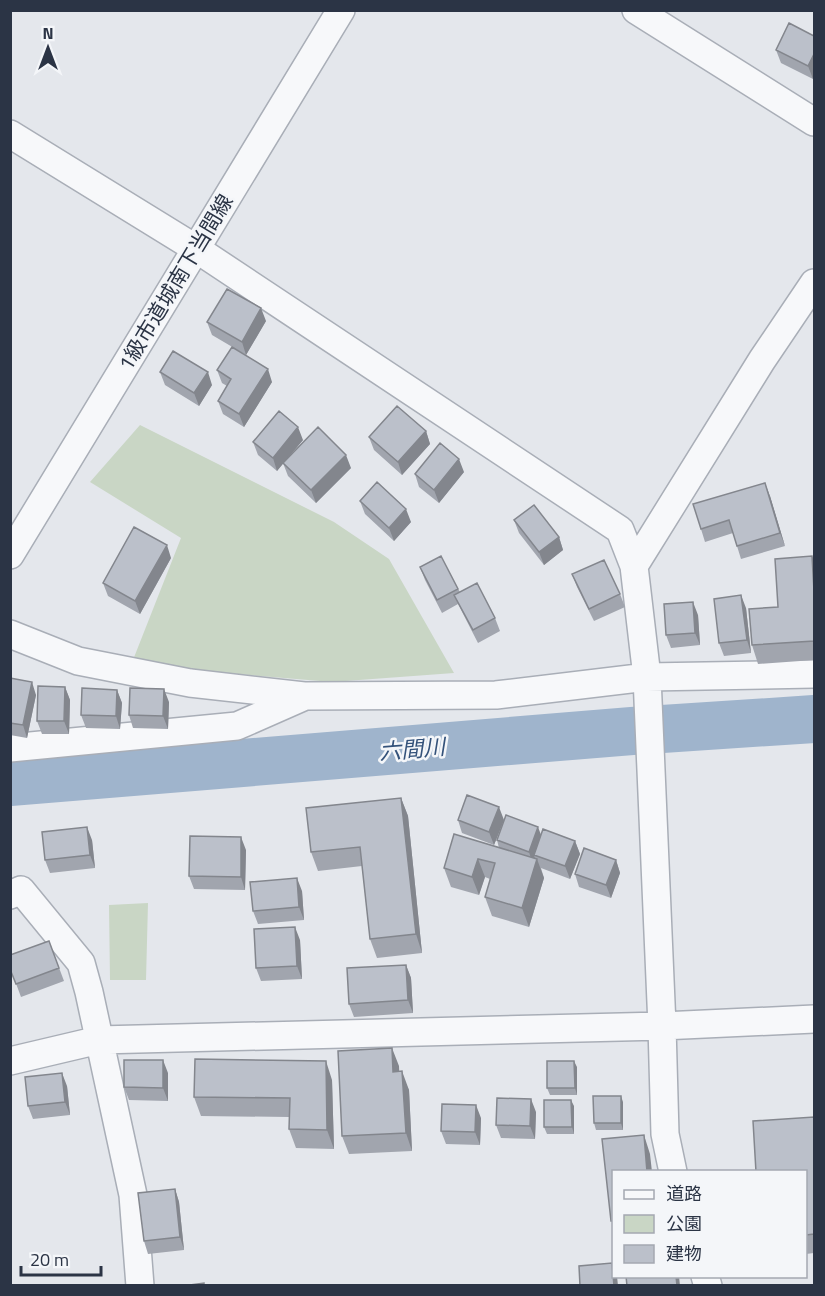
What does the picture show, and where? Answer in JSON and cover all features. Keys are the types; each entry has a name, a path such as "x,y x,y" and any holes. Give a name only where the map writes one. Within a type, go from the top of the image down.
{"street":[{"name":"1級市道城南下当間線","path":"10,555 341,10"},
{"path":"636,10 814,122"},
{"path":"10,134 195,248 620,530 634,566 648,685 665,1134 673,1170"},
{"path":"634,566 762,360 814,283"},
{"path":"10,634 78,661 190,683 304,696 496,695 814,674"},
{"path":"10,748 237,726 304,696"},
{"path":"10,895 21,890 81,963 132,1195 140,1286"},
{"path":"10,1061 99,1040 662,1026 814,1019"}],"green space":[{"path":"140,425 334,522 389,559 454,673 332,682 131,665 181,538 90,482"},
{"path":"148,903 146,980 110,980 109,905"}],"building":[{"path":"789,23 814,36 814,54 808,66 776,50"},
{"path":"227,289 261,308 242,342 207,322"},
{"path":"232,347 268,369 239,414 218,401 231,379 217,370"},
{"path":"173,351 208,372 194,393 160,372"},
{"path":"397,406 426,431 398,462 369,437"},
{"path":"279,411 298,427 273,458 253,442"},
{"path":"318,427 346,455 311,490 283,463"},
{"path":"440,443 459,459 434,490 415,474"},
{"path":"377,482 406,509 389,528 360,501"},
{"path":"765,483 780,533 737,546 729,520 701,529 693,504"},
{"path":"534,505 559,537 539,552 514,520"},
{"path":"134,527 167,545 135,601 103,583"},
{"path":"441,556 458,589 437,600 420,567"},
{"path":"812,556 814,641 752,645 749,609 778,607 775,559"},
{"path":"604,560 620,594 589,609 572,574"},
{"path":"477,583 495,618 473,630 454,595"},
{"path":"741,595 747,640 719,643 714,599"},
{"path":"693,602 695,633 666,635 664,604"},
{"path":"10,678 32,682 23,725 10,723"},
{"path":"38,686 65,687 64,721 37,721"},
{"path":"82,688 117,690 116,716 81,715"},
{"path":"130,688 164,689 163,716 129,715"},
{"path":"467,795 499,807 489,832 458,820"},
{"path":"401,798 416,934 370,939 360,847 311,852 306,808"},
{"path":"506,815 538,827 529,852 497,840"},
{"path":"87,827 90,855 45,860 42,832"},
{"path":"543,829 575,841 565,866 534,855"},
{"path":"454,834 537,859 522,908 485,897 495,863 478,859 472,877 444,868"},
{"path":"190,836 241,837 241,877 189,876"},
{"path":"584,848 616,860 606,885 575,874"},
{"path":"297,878 299,907 253,911 250,882"},
{"path":"295,927 297,966 256,968 254,929"},
{"path":"49,941 59,968 16,984 10,969 10,955"},
{"path":"406,965 408,1000 349,1004 347,968"},
{"path":"392,1048 393,1072 402,1071 406,1133 342,1136 338,1051"},
{"path":"195,1059 326,1061 327,1130 289,1129 290,1098 194,1097"},
{"path":"124,1060 163,1060 163,1088 124,1087"},
{"path":"547,1061 574,1061 575,1088 547,1088"},
{"path":"62,1073 65,1102 28,1106 25,1077"},
{"path":"593,1096 621,1096 621,1123 594,1123"},
{"path":"497,1098 531,1099 530,1126 496,1125"},
{"path":"544,1100 571,1100 572,1127 544,1127"},
{"path":"442,1104 476,1105 475,1132 441,1131"},
{"path":"814,1117 814,1234 807,1235 807,1170 756,1170 753,1121"},
{"path":"644,1135 647,1170 612,1170 612,1221 611,1221 602,1139"},
{"path":"175,1189 180,1237 144,1241 138,1193"},
{"path":"612,1263 614,1286 580,1286 579,1266"},
{"path":"626,1278 676,1278 677,1286 627,1286"},
{"path":"204,1283 204,1286 182,1286"}],"waterway":[{"name":"六間川","path":"10,782 632,731 814,719"}]}
